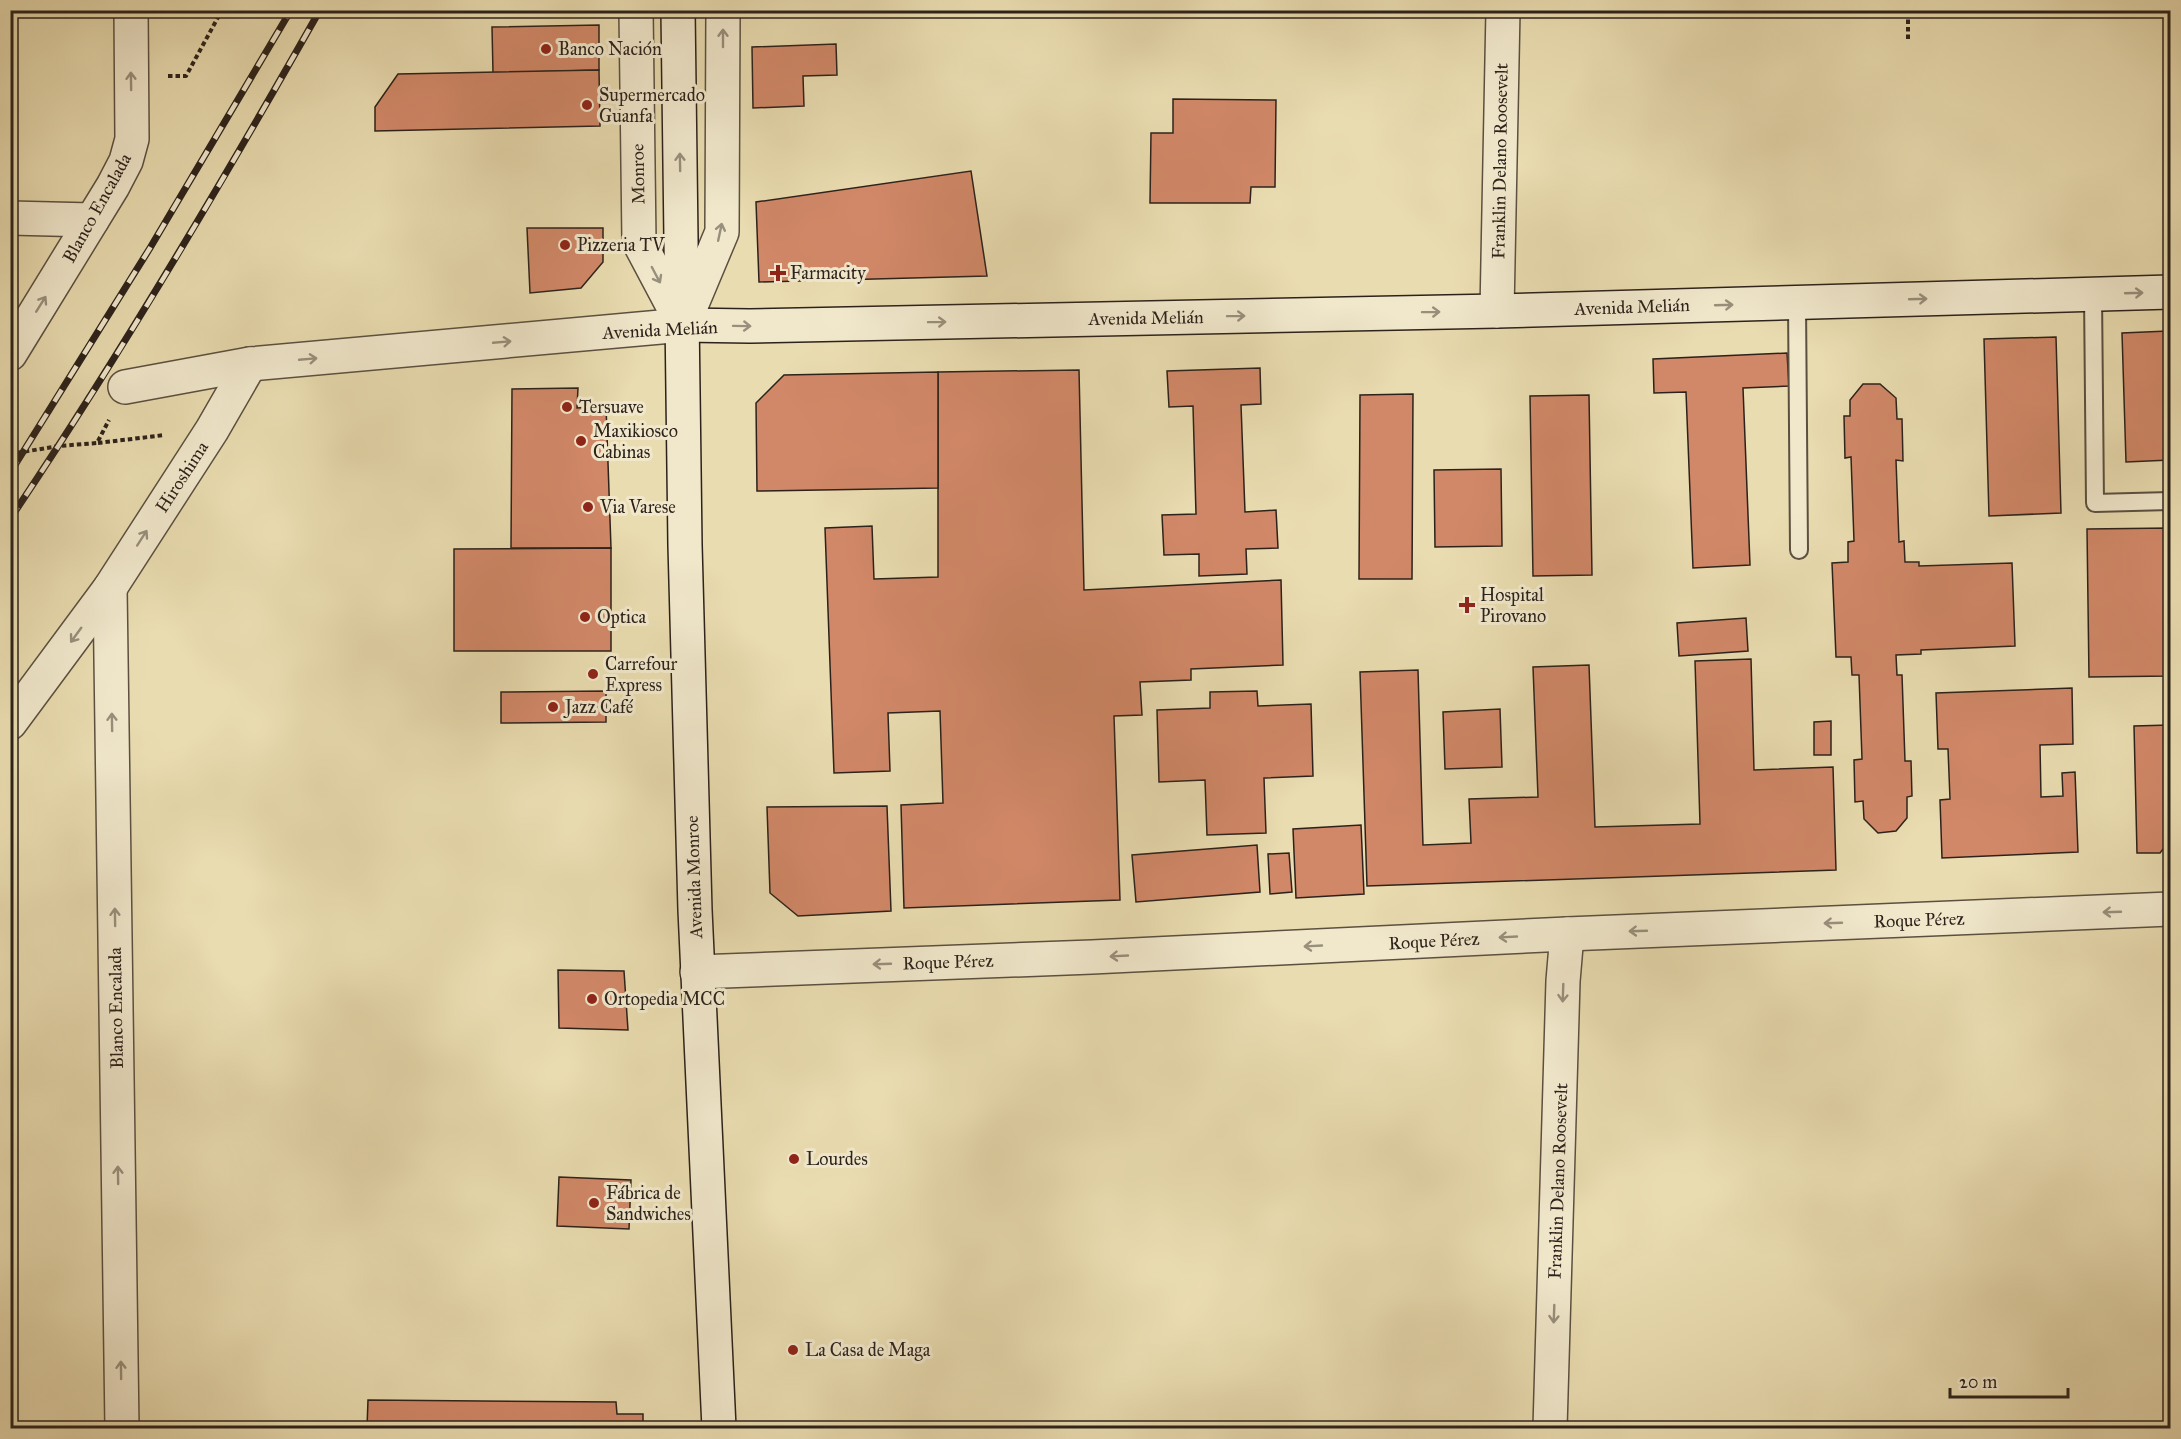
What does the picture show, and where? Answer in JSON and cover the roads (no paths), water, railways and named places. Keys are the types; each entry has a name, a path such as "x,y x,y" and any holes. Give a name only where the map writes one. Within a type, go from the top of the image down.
{"street":[{"name":"Blanco Encalada","path":"10,354 126,161 132,139 131,10"},
{"name":"Monroe","path":"636,10 639,242 683,326"},
{"path":"678,10 683,326"},
{"path":"683,326 722,232 723,10"},
{"name":"Franklin Delano Roosevelt","path":"1497,311 1503,10"},
{"path":"10,218 92,220"},
{"name":"Avenida Melián","path":"125,387 250,364 683,326 1497,311 2170,292"},
{"name":"Avenida Monroe","path":"683,326 685,546 697,972 719,1428"},
{"name":"Hiroshima","path":"10,723 111,588 212,430 250,364"},
{"name":"Blanco Encalada","path":"111,588 122,1428"},
{"name":"Roque Pérez","path":"697,972 1092,957 1567,934 2170,909"},
{"name":"Franklin Delano Roosevelt","path":"1550,1428 1563,981 1567,934"}],"lane":[{"path":"2093,294 2095,503 2170,501"},
{"path":"1797,303 1799,550"}],"railway":[{"path":"10,473 150,248 291,10"},
{"path":"10,519 170,268 320,10"}],"place":[{"name":"Banco Nación","path":"546,49"},
{"name":"Supermercado Guanfa","path":"587,105"},
{"name":"Pizzeria TV","path":"565,245"},
{"name":"Farmacity","path":"778,273"},
{"name":"Tersuave","path":"567,407"},
{"name":"Maxikiosco Cabinas","path":"581,441"},
{"name":"Via Varese","path":"588,507"},
{"name":"Hospital Pirovano","path":"1467,605"},
{"name":"Optica","path":"585,617"},
{"name":"Carrefour Express","path":"593,674"},
{"name":"Jazz Café","path":"553,707"},
{"name":"Ortopedia MCC","path":"592,999"},
{"name":"Lourdes","path":"794,1159"},
{"name":"Fábrica de Sandwiches","path":"594,1203"},
{"name":"La Casa de Maga","path":"793,1350"}]}
